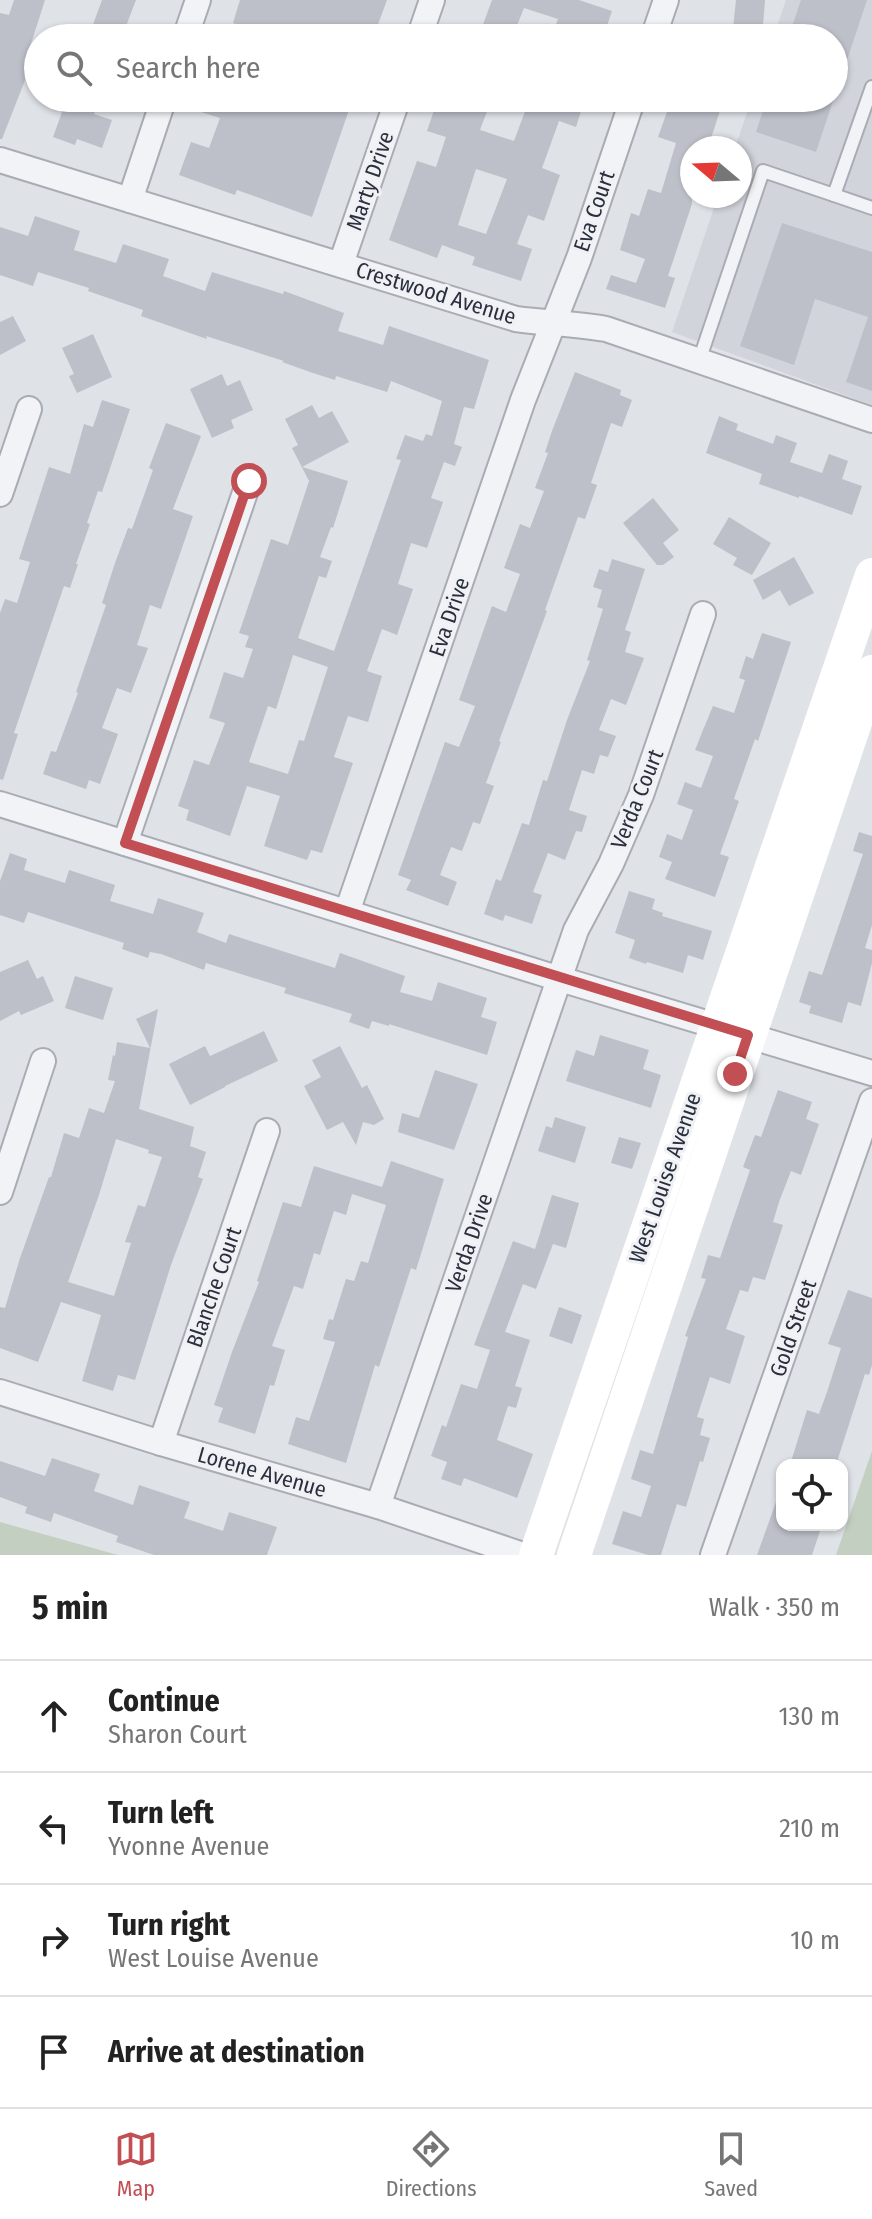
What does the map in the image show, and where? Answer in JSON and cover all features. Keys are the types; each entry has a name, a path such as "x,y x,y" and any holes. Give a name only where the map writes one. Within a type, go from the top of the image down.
{"main road":[{"name":"West Louise Avenue","path":"574,1555 872,575"},
{"name":"West Louise Avenue","path":"536,1555 733,1030 872,672"}],"street":[{"path":"190,24 198,0"},
{"path":"424,24 432,0"},
{"path":"658,24 666,0"},
{"path":"130,200 159,112"},
{"name":"Marty Drive","path":"341,264 393,112"},
{"name":"Eva Court","path":"553,323 579,258 628,112"},
{"name":"Crestwood Avenue","path":"0,160 516,319 606,329 872,420"},
{"name":"Eva Drive","path":"347,912 523,400 553,323"},
{"path":"0,494 29,409"},
{"path":"125,843 249,481"},
{"name":"Verda Court","path":"560,979 576,930 611,864 641,795 703,614"},
{"path":"0,804 872,1073"},
{"name":"Verda Drive","path":"378,1506 560,979"},
{"path":"0,1192 43,1061"},
{"name":"Gold Street","path":"713,1555 872,1101"},
{"name":"Blanche Court","path":"161,1443 267,1131"},
{"name":"Lorene Avenue","path":"0,1392 378,1506 523,1555"}],"lane":[{"path":"834,195 872,87"},
{"path":"699,361 763,171 872,208"}],"shaded area":[{"path":"786,0 872,0 872,405 672,332 714,208 752,208 752,136 739,136 747,112 848,112 848,24 778,24"}],"green space":[{"path":"872,1451 872,1555 836,1555 844,1531 848,1531 848,1520"},
{"path":"0,1522 118,1555 0,1555"}],"building":[{"path":"14,0 45,0 37,24 24,24 24,83 0,139 0,13 9,15"},
{"path":"102,0 136,0 127,24 93,24"},
{"path":"240,0 387,0 378,24 233,23"},
{"path":"492,0 579,0 612,11 608,24 556,24 558,19 524,8 518,24 483,24"},
{"path":"736,0 765,0 763,24 733,24"},
{"path":"801,0 867,0 848,57 848,24 793,24"},
{"path":"62,112 95,112 112,120 102,148 77,139 75,145 53,137"},
{"path":"201,112 348,112 312,217 237,190 235,195 179,175 191,142 209,148 220,118"},
{"path":"433,112 487,112 480,130 514,141 525,112 581,112 576,127 559,121 542,168 560,175 544,221 528,215 517,244 532,249 521,281 472,265 475,257 442,245 437,258 389,240 417,161 436,167 446,137 427,131","holes":["476,169 507,179 486,234 458,225"]},
{"path":"667,112 720,112 712,136 680,136 680,208 691,208 668,276 675,278 665,308 606,289 611,275 636,283 645,259 620,250 631,213 639,216 648,189 661,193 676,143 658,137"},
{"path":"762,112 829,112 816,152 756,132"},
{"path":"35,216 80,231 74,250 116,263 123,244 169,259 163,276 205,291 212,272 283,294 284,291 344,313 338,331 383,345 389,326 489,360 474,409 464,407 454,444 462,447 455,466 444,462 431,498 443,502 427,548 411,543 398,584 413,589 397,635 382,629 367,671 382,676 368,722 348,716 334,757 353,763 322,853 311,850 307,860 264,846 280,796 247,786 230,836 186,820 189,810 178,806 194,760 209,765 225,723 209,718 224,672 243,678 253,649 245,647 249,636 239,633 271,539 288,545 309,481 292,448 298,445 285,419 312,405 319,418 332,411 349,442 302,467 348,481 320,557 332,561 326,578 319,576 298,638 334,651 401,460 396,459 405,435 423,441 426,434 432,436 442,401 391,381 387,392 336,376 335,380 141,316 143,310 38,272 33,286 0,275 0,227 28,236","holes":["293,655 328,667 304,741 299,740 288,774 249,762 268,706 276,709"]},
{"path":"782,223 872,252 872,391 846,382 868,317 815,299 794,365 740,346"},
{"path":"13,316 26,341 0,355 0,322"},
{"path":"93,334 112,377 77,393 69,376 74,374 62,348"},
{"path":"575,372 621,390 620,395 632,400 622,427 611,423 591,483 597,485 585,519 578,517 499,741 486,783 494,786 480,824 473,822 462,851 451,847 440,875 457,882 448,906 406,890 411,880 398,875 445,742 459,747 475,706 459,700 492,606 506,612 520,574 504,568 520,524 530,528 544,491 535,488 548,453 545,452 552,431"},
{"path":"222,374 227,386 240,380 253,410 231,420 234,428 212,438 190,389"},
{"path":"102,400 130,409 102,492 98,491 87,523 90,524 70,588 64,586 14,733 18,734 3,780 0,779 0,613 5,599 17,603 30,562 19,559 49,467 70,474 84,424 93,427"},
{"path":"719,416 738,424 736,430 773,444 776,435 797,443 790,462 822,473 829,454 848,461 842,479 862,486 852,515 759,484 762,474 706,453"},
{"path":"166,423 201,436 173,509 193,516 161,609 150,605 137,645 148,648 131,693 117,688 102,728 118,734 100,784 89,780 86,789 43,774 51,751 56,752 78,693 106,605 102,603 115,563 128,528 132,529 153,470 149,468"},
{"path":"653,498 679,530 663,543 674,557 663,565 657,565 623,523"},
{"path":"729,517 771,543 752,575 733,565 737,558 713,544"},
{"path":"794,557 814,593 789,606 780,590 763,600 753,580"},
{"path":"612,559 645,569 625,630 631,632 625,652 644,658 626,705 611,699 599,730 616,736 608,757 600,755 594,774 582,770 569,810 587,816 582,832 576,831 565,860 548,853 533,892 542,895 532,924 505,915 503,921 484,914 496,879 501,881 522,823 529,825 543,780 547,781 590,661 587,660 603,609 597,607 602,590 593,587 599,569 608,572"},
{"path":"762,633 791,642 758,741 755,739 734,799 739,801 720,854 729,857 715,897 665,879 672,862 659,857 667,834 682,840 693,810 677,804 685,782 701,788 713,756 695,750 713,706 734,713 745,680 739,678 746,656 753,659"},
{"path":"859,832 872,836 872,925 865,948 872,950 872,963 861,1006 848,1002 842,1023 809,1013 811,1006 799,1002 809,971 822,975 863,854 853,851"},
{"path":"10,853 27,859 24,870 65,883 69,870 115,885 110,901 153,914 158,898 204,913 197,932 226,943 229,934 335,968 340,953 405,976 400,992 432,1001 438,982 487,998 481,1017 497,1022 487,1055 389,1024 372,1021 369,1029 349,1022 352,1014 284,993 286,988 206,963 204,970 161,954 150,952 148,958 122,949 124,943 28,912 24,923 0,915 0,881"},
{"path":"629,891 655,899 652,909 663,913 662,916 712,931 703,960 688,955 683,973 629,958 635,940 615,933"},
{"path":"28,960 37,979 43,976 54,1001 21,1015 19,1011 0,1021 0,972"},
{"path":"75,976 113,988 103,1020 65,1008"},
{"path":"158,1009 139,1109 194,1127 190,1146 206,1152 198,1177 203,1179 171,1265 135,1380 118,1375 113,1391 82,1381 101,1315 61,1302 38,1362 0,1348 0,1307 5,1308 64,1133 79,1138 89,1108 104,1113 115,1081 108,1080 117,1042 150,1048 136,1019","holes":["116,1139 149,1150 148,1153 162,1157 145,1207 138,1205 125,1242 131,1243 114,1296 68,1282"]},
{"path":"264,1031 278,1061 190,1105 169,1064 205,1046 210,1056"},
{"path":"600,1035 649,1050 643,1069 661,1075 651,1108 566,1081 576,1050 594,1056"},
{"path":"340,1046 362,1088 367,1085 384,1119 374,1125 363,1122 356,1145 343,1122 327,1130 304,1086 321,1077 312,1060"},
{"path":"435,1070 478,1084 454,1150 398,1132 402,1113 419,1118"},
{"path":"778,1090 812,1102 806,1119 819,1124 801,1175 791,1171 779,1202 773,1222 783,1225 765,1280 753,1277 748,1292 740,1290 726,1329 745,1336 730,1384 710,1377 697,1417 704,1419 700,1435 710,1438 703,1462 700,1461 686,1507 677,1504 661,1555 648,1555 612,1544 623,1511 641,1517 651,1486 631,1479 640,1450 653,1454 688,1337 685,1336 706,1279 701,1278 708,1255 720,1258 750,1170 743,1167 755,1135 761,1137"},
{"path":"555,1117 586,1127 575,1163 538,1151 546,1126 552,1128"},
{"path":"619,1137 641,1143 632,1169 611,1163"},
{"path":"391,1161 444,1179 416,1270 411,1268 379,1367 375,1365 346,1463 288,1444 296,1417 309,1421 335,1342 323,1339 329,1319 333,1320 346,1279 354,1281 361,1261 368,1263 386,1205 352,1194 346,1215 334,1211 320,1255 314,1253 303,1289 294,1286 272,1346 285,1350 255,1434 218,1422 223,1408 214,1405 259,1282 283,1202 301,1207 314,1166 382,1187"},
{"path":"552,1195 579,1203 566,1248 553,1244 536,1289 523,1284 505,1332 530,1340 515,1386 522,1388 516,1408 508,1406 497,1440 533,1454 517,1498 464,1478 461,1486 441,1479 447,1462 431,1456 442,1425 446,1427 461,1384 477,1389 490,1350 474,1345 513,1241 535,1249"},
{"path":"848,1290 872,1298 872,1365 869,1375 865,1374 838,1459 792,1459 807,1410 819,1414 841,1348 828,1344"},
{"path":"559,1307 582,1315 572,1344 549,1336"},
{"path":"52,1458 100,1474 94,1491 133,1505 139,1485 190,1502 184,1518 223,1531 229,1512 277,1527 267,1555 154,1555 116,1542 118,1536 54,1513 51,1522 25,1513 27,1507 0,1497 0,1461 45,1476"},
{"path":"776,1502 776,1531 820,1531 812,1555 757,1555"}],"route":[{"path":"249,481 125,843 748,1035 735,1074"}]}
